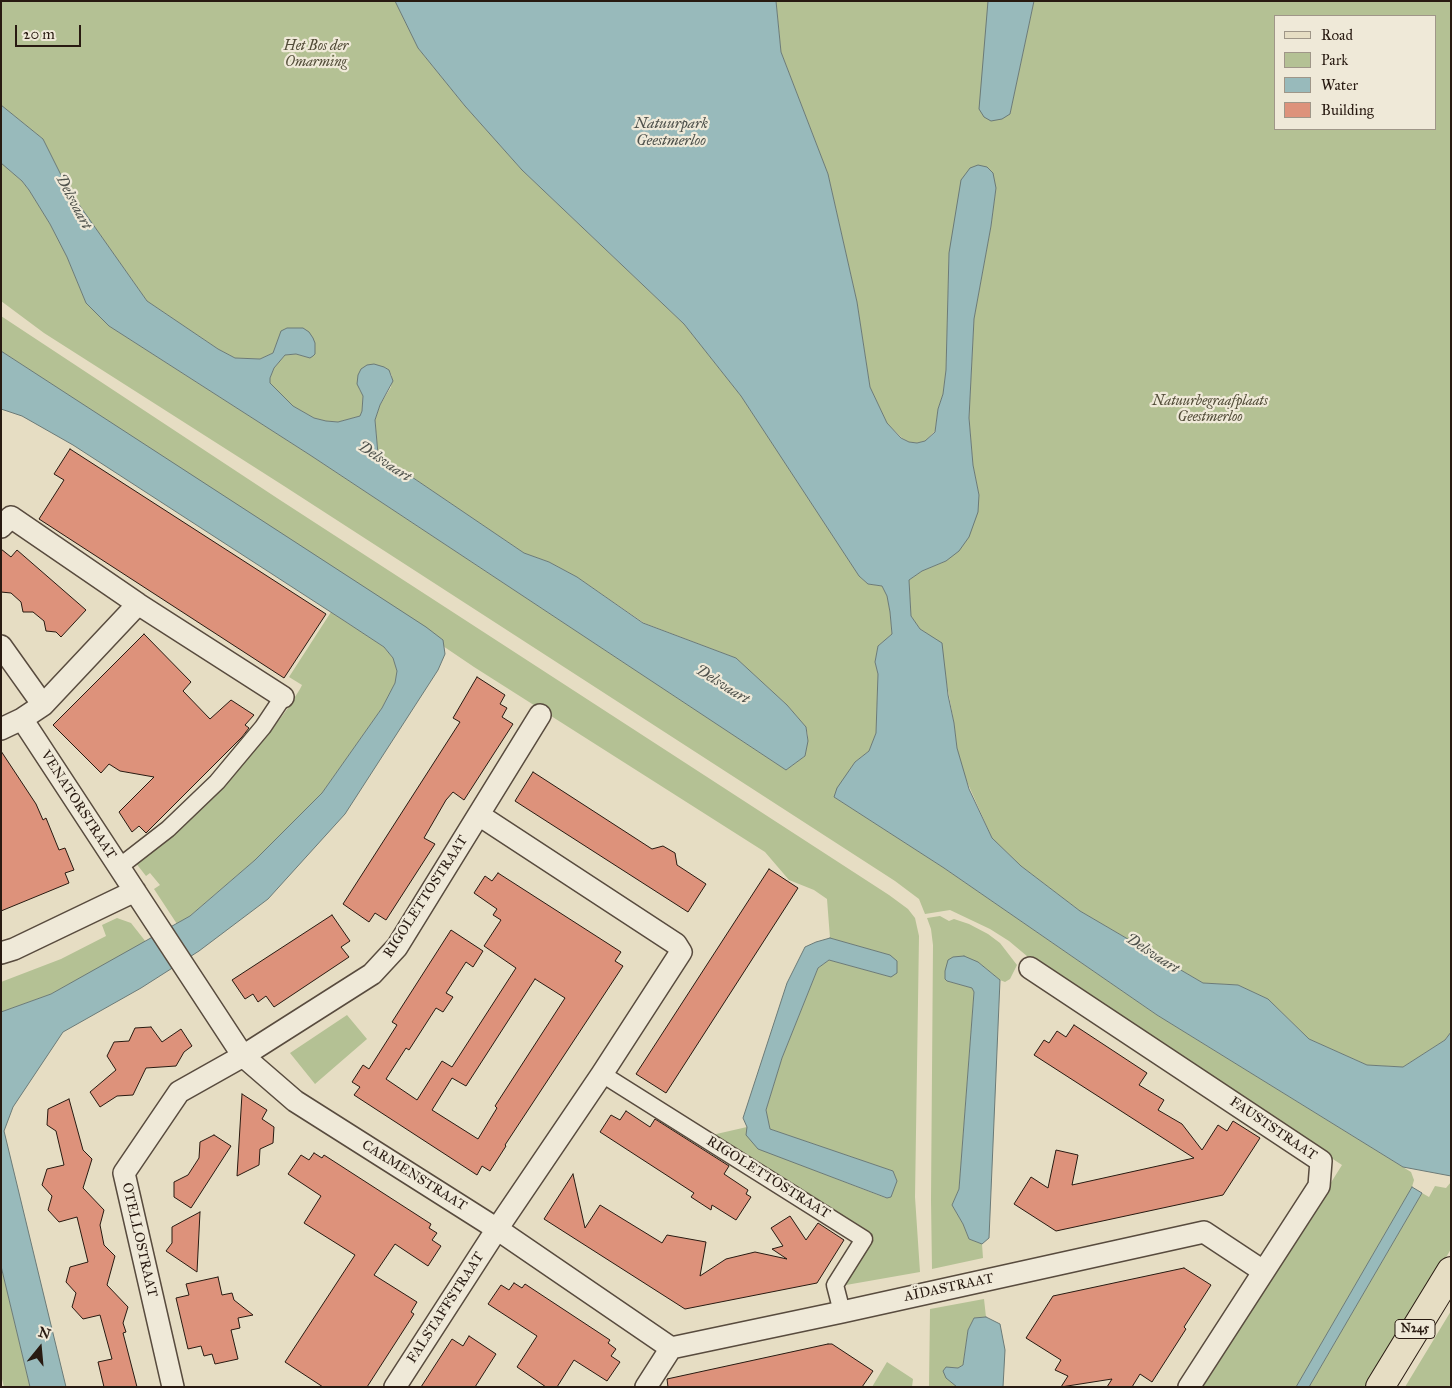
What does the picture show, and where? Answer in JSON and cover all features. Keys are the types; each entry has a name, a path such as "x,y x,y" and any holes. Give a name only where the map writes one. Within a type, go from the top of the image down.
{"main road":[{"name":"N245","path":"1380,1387 1451,1271"}],"street":[{"path":"1,527 11,517 138,604 283,697 263,727 216,782 168,829 118,867"},
{"path":"1,729 22,719 43,705 138,604"},
{"path":"1,646 43,705"},
{"name":"RIGOLETTOSTRAAT","path":"243,1056 372,974 396,947 480,815 540,715"},
{"name":"VENATORSTRAAT","path":"22,719 135,891"},
{"path":"480,815 676,944 681,952 602,1074 497,1229"},
{"path":"1,953 14,949 135,891"},
{"name":"CARMENSTRAAT","path":"135,891 243,1056 295,1101 497,1229 671,1348"},
{"name":"FAUSTSTRAAT","path":"1030,968 1321,1161 1319,1186 1188,1387"},
{"name":"OTELLOSTRAAT","path":"173,1387 124,1173 179,1092 243,1056"},
{"name":"RIGOLETTOSTRAAT","path":"602,1074 864,1239 835,1285 842,1312"},
{"name":"FALSTAFFSTRAAT","path":"395,1387 497,1229"},
{"name":"AÏDASTRAAT","path":"671,1348 1204,1232 1262,1271"},
{"path":"646,1387 671,1348"}],"green space":[{"name":"Het Bos der Omarming","path":"1,1 395,1 418,48 465,106 522,170 684,324 741,396 859,576 868,584 882,586 887,596 892,634 878,646 875,662 878,674 876,733 869,751 855,762 834,797 944,868 1157,1015 1411,1172 1414,1180 1412,1187 1296,1387 1203,1387 1342,1165 1040,967 1009,941 990,929 950,910 925,914 919,899 895,881 44,333 1,301 1,163 22,181 29,190 67,257 86,303 109,326 310,455 786,770 805,756 808,736 806,727 787,705 736,658 644,623 577,577 549,562 524,553 378,454 375,420 380,405 391,387 392,376 389,370 384,367 359,389 363,395 360,416 338,422 314,418 293,406 270,383 274,368 285,355 296,354 310,358 287,328 281,332 273,353 260,359 235,358 218,349 147,301 68,189 43,139 1,105"},
{"name":"Natuurbegraafplaats Geestmerloo","path":"776,1 988,1 1010,114 1034,1 1451,1 1451,1032 1445,1040 1403,1067 1367,1065 1309,1039 1268,999 1238,985 1203,983 1080,911 1021,866 992,838 964,775 957,748 945,674 929,635 920,629 911,616 909,580 922,571 946,561 979,495 973,465 969,418 974,319 996,188 949,253 946,370 943,394 938,409 935,431 925,441 917,443 909,442 902,438 887,423 870,387 857,302 828,174 781,52"},
{"path":"1,316 908,909 915,918 919,936 915,1197 920,1272 843,1284 870,1238 712,1135 747,1127 759,1149 886,1198 891,1197 897,1181 893,1171 770,1129 766,1110 782,1058 818,968 829,960 891,977 890,955 830,938 827,899 814,890 789,880 765,852 474,667 443,646 443,640 1,351"},
{"path":"331,612 384,647 393,658 397,671 395,683 382,708 322,793 255,860 190,916 177,924 154,889 160,885 150,873 146,876 135,862 234,772 265,739 300,689 302,685 289,677"},
{"path":"940,916 949,921 954,919 969,924 988,934 1000,943 1017,965 1010,979 1005,982 978,962 947,981 972,988 974,992 959,1189 952,1205 969,1239 982,1244 983,1258 932,1269 933,945 931,929 927,918"},
{"path":"117,918 131,923 146,942 51,994 1,1012 1,982 61,959 106,936 102,925"},
{"path":"347,1015 367,1039 315,1084 290,1053"},
{"path":"1451,1182 1451,1249 1369,1387 1309,1387 1422,1193 1429,1197 1435,1186 1446,1188"},
{"path":"1,1266 30,1387 4,1387 1,1375"},
{"path":"984,1299 986,1317 974,1318 968,1330 963,1365 958,1368 951,1367 952,1382 957,1387 929,1387 930,1309"},
{"path":"1451,1311 1451,1384 1449,1387 1405,1387"},
{"path":"887,1362 913,1379 912,1387 872,1387"}],"water":[{"name":"Natuurpark Geestmerloo","path":"395,1 776,1 781,52 828,174 857,302 870,387 887,423 901,438 909,442 925,441 935,432 938,409 943,394 946,370 949,253 961,180 970,168 978,165 987,167 993,173 996,188 974,319 969,418 973,465 979,495 978,512 969,537 959,551 946,561 922,571 909,580 911,616 920,629 942,643 957,748 969,789 992,838 1021,866 1080,911 1203,983 1238,985 1268,999 1309,1039 1367,1065 1403,1067 1445,1040 1451,1032 1451,1176 1403,1167 1157,1015 944,868 834,797 837,788 855,762 869,751 876,733 878,674 875,662 878,646 892,634 887,596 882,586 868,584 859,576 741,396 684,324 522,170 465,106 418,48"},
{"path":"988,1 1034,1 1010,114 1002,119 991,121 984,117 979,109"},
{"name":"Delsvaart","path":"1,105 43,139 68,189 147,301 218,349 235,358 260,359 273,353 281,331 287,328 303,328 309,332 315,343 315,354 310,358 296,354 285,355 274,368 270,383 293,406 314,418 338,422 360,416 363,396 357,384 361,369 367,365 374,364 389,370 393,381 380,405 375,420 378,454 524,553 549,562 577,577 643,623 736,658 787,705 806,727 808,741 805,756 786,770 310,455 109,326 86,303 67,257 29,190 22,181 1,163"},
{"path":"1,351 426,627 443,640 445,654 438,670 345,814 268,899 199,951 141,988 63,1032 13,1107 4,1131 66,1387 30,1387 1,1266 1,1012 51,994 190,916 255,860 322,793 382,708 395,683 397,671 393,658 384,647 73,445 22,416 1,409"},
{"path":"830,938 890,955 897,961 897,973 891,977 829,960 818,968 782,1058 766,1110 770,1129 893,1171 897,1181 891,1197 887,1198 758,1149 746,1135 747,1127 743,1118 787,983 805,947"},
{"path":"964,956 978,962 1000,980 989,1238 982,1244 969,1239 952,1205 959,1189 974,992 972,988 947,981 945,979 945,971 948,960 953,957"},
{"path":"1412,1187 1422,1193 1309,1387 1296,1387"},
{"path":"986,1317 1000,1324 1005,1350 1003,1387 957,1387 946,1378 943,1371 946,1367 958,1368 963,1365 968,1330 974,1318"}],"building":[{"path":"70,449 326,614 284,678 39,519 64,480 54,474"},
{"path":"1,549 11,557 17,550 86,610 61,637 56,632 46,631 44,621 33,612 23,612 21,602 11,593 1,592"},
{"path":"144,634 191,682 183,691 210,719 231,700 254,715 245,725 249,728 242,737 146,833 139,826 132,832 119,812 154,777 120,771 109,764 101,773 53,725"},
{"path":"477,677 505,695 500,704 507,708 502,717 513,724 464,800 453,792 446,800 424,838 435,844 386,920 375,913 369,922 343,904 460,722 453,718"},
{"path":"1,751 36,804 43,820 46,818 59,850 65,848 74,870 65,873 69,883 1,911"},
{"path":"533,772 652,849 663,846 675,853 677,865 706,884 688,912 515,801"},
{"path":"769,869 798,888 666,1093 636,1074"},
{"path":"498,873 621,952 615,961 623,966 505,1145 490,1171 482,1166 477,1175 354,1095 360,1087 352,1082 363,1065 369,1069 397,1025 392,1022 451,930 483,951 473,967 466,962 446,993 453,997 443,1012 436,1008 409,1050 406,1048 386,1079 417,1100 442,1061 452,1067 516,968 484,946 501,920 493,915 497,909 474,893 485,876 492,881","holes":["535,979 565,998 495,1106 497,1108 478,1139 432,1110 452,1078 466,1086"]},
{"path":"332,915 350,941 341,947 349,957 274,1007 266,996 258,1002 253,994 245,999 232,980"},
{"path":"1074,1025 1147,1073 1139,1085 1164,1100 1158,1110 1182,1124 1202,1150 1218,1125 1227,1131 1233,1121 1260,1138 1223,1195 1056,1231 1014,1204 1031,1177 1048,1188 1056,1150 1078,1155 1072,1185 1194,1158 1034,1055 1044,1040 1049,1043 1057,1031 1066,1037"},
{"path":"151,1027 162,1042 181,1029 192,1046 184,1052 176,1066 146,1068 133,1095 117,1096 100,1107 90,1092 116,1070 107,1056 114,1042 129,1041 135,1028"},
{"path":"242,1094 267,1110 262,1119 274,1127 273,1143 260,1149 259,1165 237,1176"},
{"path":"69,1099 83,1150 92,1159 83,1188 104,1210 100,1225 104,1245 115,1256 107,1285 128,1307 123,1323 126,1332 123,1333 137,1387 104,1387 98,1362 112,1359 100,1315 83,1319 72,1307 76,1293 66,1282 70,1267 88,1262 77,1217 59,1222 48,1210 52,1196 42,1185 47,1169 64,1165 56,1131 47,1125 48,1109"},
{"path":"626,1111 650,1127 655,1119 729,1166 724,1174 748,1190 746,1194 751,1197 736,1220 712,1205 711,1210 691,1197 694,1193 600,1132 611,1115 620,1120"},
{"path":"214,1135 231,1146 191,1208 174,1197 174,1182 188,1175 199,1158 200,1142"},
{"path":"314,1153 322,1158 324,1155 431,1224 429,1228 437,1233 432,1240 441,1246 428,1266 395,1244 374,1275 417,1302 411,1312 414,1314 367,1387 323,1387 285,1362 355,1255 304,1223 321,1196 288,1174 301,1155 309,1160"},
{"path":"573,1174 585,1228 600,1205 662,1243 667,1235 706,1242 700,1276 726,1259 755,1252 787,1259 772,1249 783,1246 771,1228 790,1216 806,1240 818,1223 844,1240 817,1283 685,1309 544,1219"},
{"path":"200,1212 197,1272 166,1251 172,1243 172,1227"},
{"path":"1184,1268 1211,1285 1184,1327 1186,1329 1152,1382 1140,1374 1132,1387 1107,1387 1112,1379 1061,1387 1068,1376 1055,1370 1061,1360 1026,1338 1053,1296"},
{"path":"218,1277 222,1295 232,1293 234,1300 253,1315 238,1318 240,1328 231,1330 238,1359 215,1364 212,1354 204,1356 201,1346 188,1349 176,1298 189,1295 186,1284"},
{"path":"514,1283 522,1288 525,1284 610,1340 608,1343 616,1349 611,1356 620,1362 607,1381 574,1360 557,1387 546,1387 517,1367 537,1336 488,1304 501,1285 509,1290"},
{"path":"469,1336 496,1354 475,1387 421,1387 452,1339 463,1346"},
{"path":"832,1344 873,1371 862,1387 668,1387 667,1379"}]}
